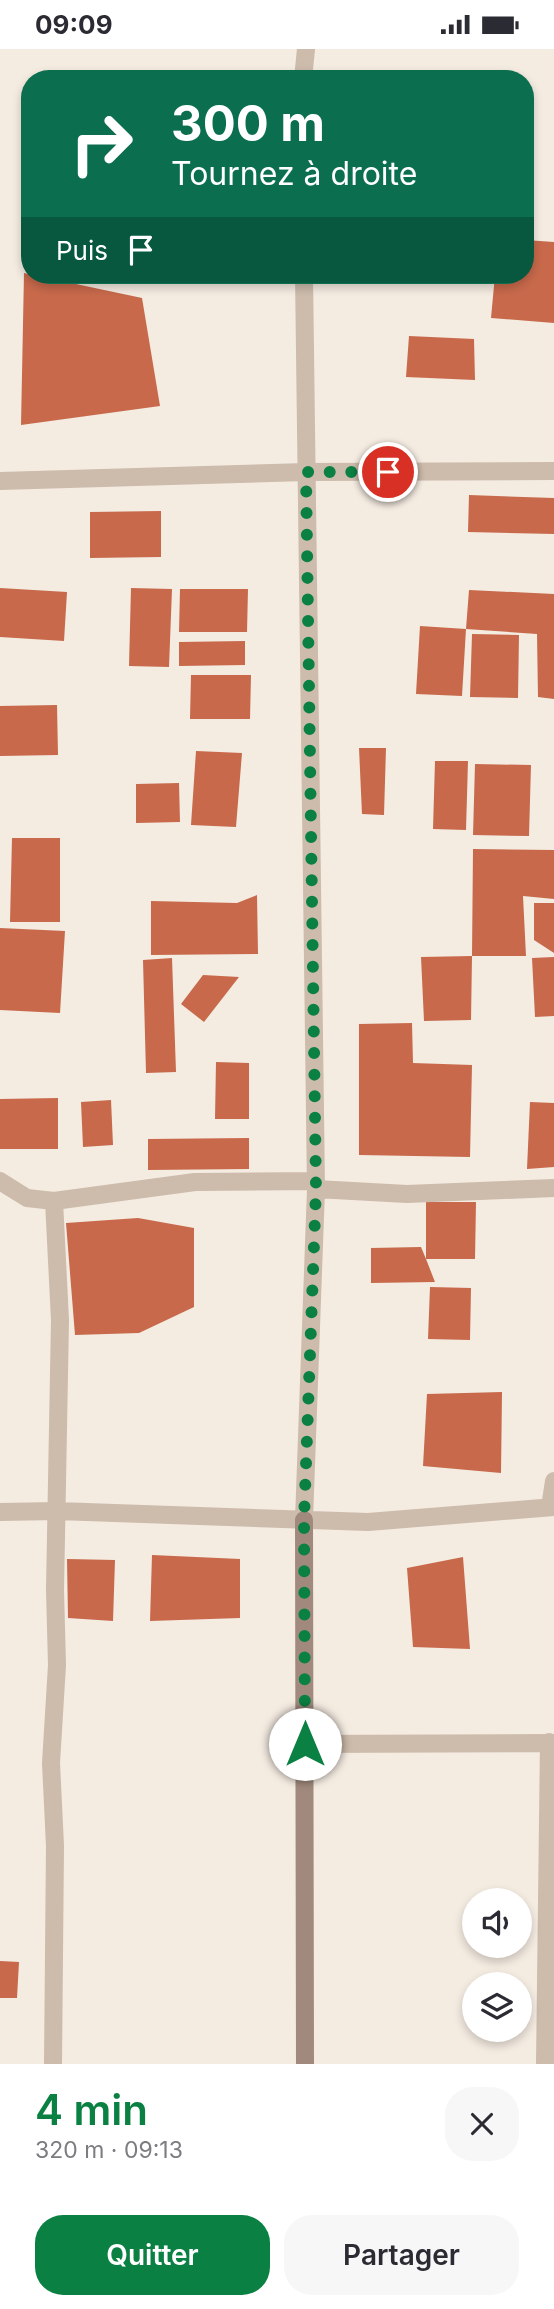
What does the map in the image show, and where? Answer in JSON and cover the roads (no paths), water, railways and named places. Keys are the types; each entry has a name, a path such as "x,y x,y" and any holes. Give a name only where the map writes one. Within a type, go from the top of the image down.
{"street":[{"path":"304,70 306,49"},
{"path":"304,284 316,1185 304,1520 305,2064"},
{"path":"0,481 306,472 554,471"},
{"path":"0,1181 27,1198 54,1201 195,1182 316,1185 407,1194 554,1188"},
{"path":"52,2064 55,1846 51,1763 57,1665 55,1590 60,1319 54,1201"},
{"path":"0,1512 58,1511 368,1522 552,1507 554,1481"},
{"path":"305,1744 551,1742 545,2064"}]}
